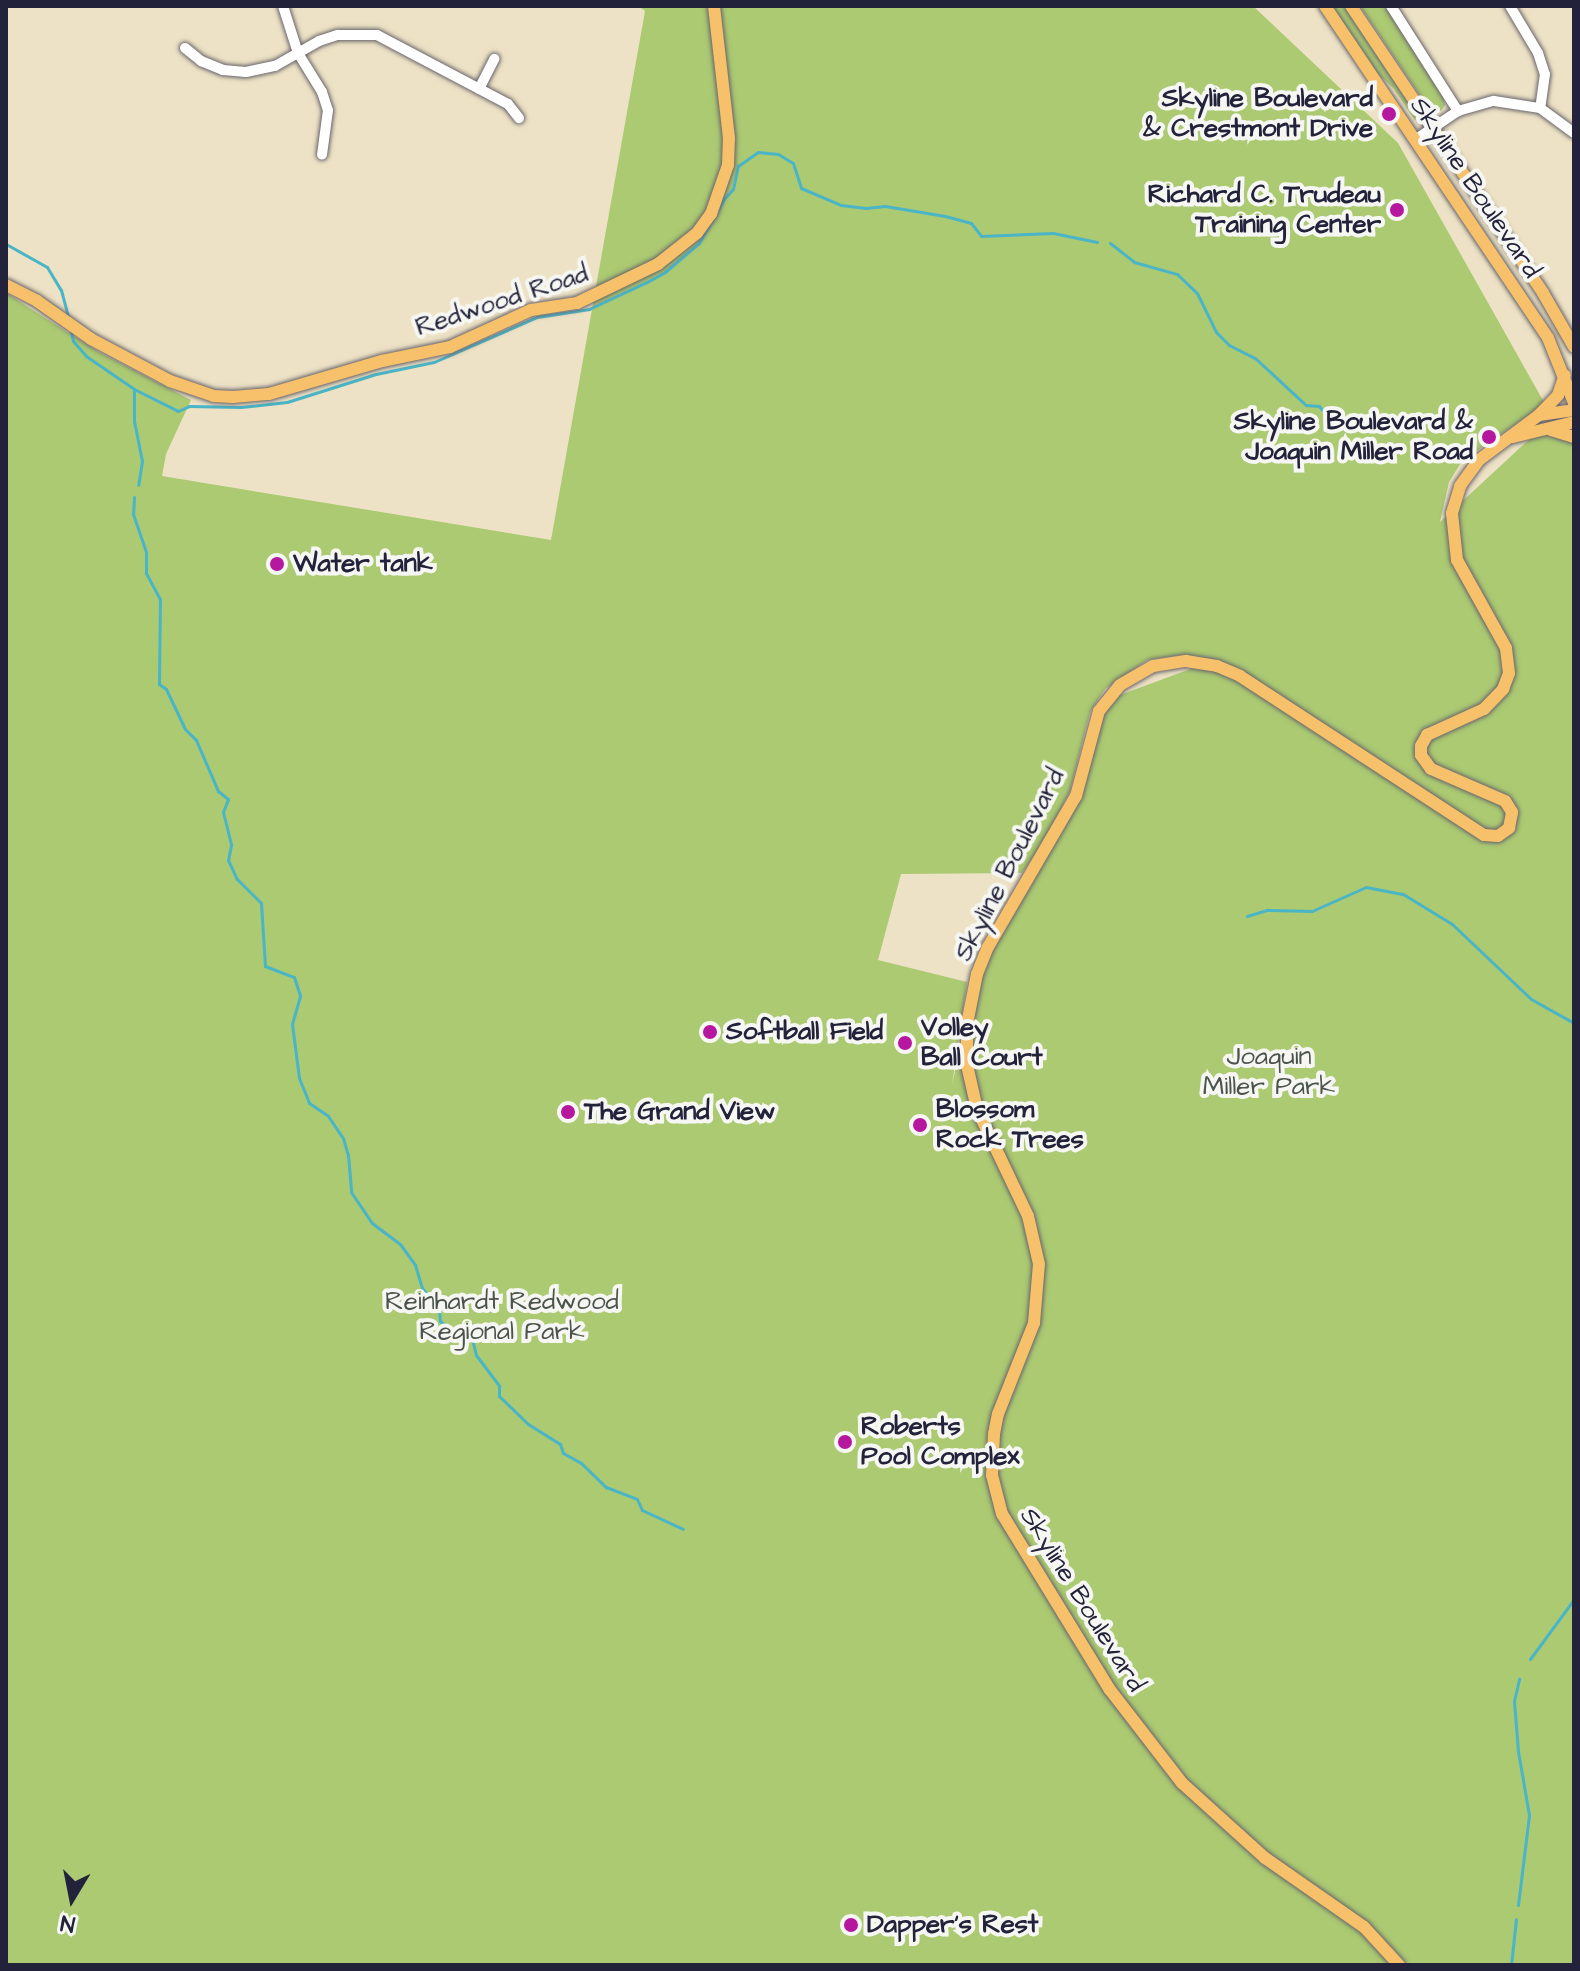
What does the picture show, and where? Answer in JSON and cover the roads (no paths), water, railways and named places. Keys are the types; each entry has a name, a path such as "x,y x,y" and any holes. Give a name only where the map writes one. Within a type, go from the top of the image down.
{"main road":[{"name":"Redwood Road","path":"6,285 37,301 91,339 170,381 214,396 233,397 269,394 382,361 450,347 531,310 577,303 658,264 697,233 711,214 728,165 729,138 714,6"},
{"name":"Skyline Boulevard","path":"1325,6 1548,338 1574,403"},
{"name":"Skyline Boulevard","path":"1351,6 1543,293 1574,347"},
{"path":"1539,415 1558,395 1565,375"},
{"name":"Skyline Boulevard","path":"1399,1965 1364,1927 1248,1845 1182,1783 1117,1700 1002,1514 992,1475 994,1434 998,1414 1034,1323 1039,1264 1028,1216 977,1109 969,1084 965,1039 971,997 980,965 1076,796 1099,711 1120,685 1143,670 1186,661 1217,666 1240,676 1484,835 1498,836 1509,828 1512,812 1505,801 1431,769 1420,751 1422,740 1434,730 1492,703 1503,689 1509,673 1506,648 1457,560 1452,525 1454,503 1464,478 1479,460 1506,439 1539,415 1574,410"},
{"name":"Skyline Boulevard","path":"1506,439 1574,422"},
{"path":"1544,430 1560,431 1574,437"}],"street":[{"path":"283,6 298,53 322,92 328,110 322,155"},
{"path":"1391,6 1458,111"},
{"path":"1510,6 1538,53 1545,74 1540,108"},
{"path":"185,48 201,61 223,70 246,72 275,66 338,35 377,35 508,104 519,118"},
{"path":"479,89 494,59"},
{"path":"1415,140 1458,111 1494,101 1540,108 1574,133"}],"waterway":[{"path":"71,332 73,341 86,356 134,389 178,411 189,406 241,407 287,402 376,374 434,362 537,317 589,309 647,282 665,272 699,243 733,189 738,166 758,152 778,154 793,163 801,188 841,205 866,208 885,206 945,216 971,223 981,236 1053,233 1097,242"},
{"path":"1110,243 1134,262 1177,274 1197,293 1216,332 1229,345 1255,358 1306,405 1319,406 1328,417"},
{"path":"6,244 47,267 61,290 68,317"},
{"path":"134,389 134,421 142,461 138,485"},
{"path":"134,497 133,514 146,552 146,573 160,599 159,684 166,689 185,729 196,740 218,791 228,799 223,812 231,845 228,860 237,879 261,903 265,966 294,977 300,996 292,1024 299,1078 309,1103 328,1116 343,1138 348,1155 351,1192 372,1223 400,1244 415,1265 422,1288 439,1308 440,1321 456,1334 472,1339 476,1355 499,1386 499,1396 528,1424 560,1444 563,1453 581,1463 606,1487 637,1499 642,1510 683,1529"},
{"path":"1247,916 1267,910 1312,911 1366,887 1403,894 1452,924 1531,999 1574,1023"},
{"path":"1530,1659 1574,1599"},
{"path":"1518,1905 1529,1815 1518,1751 1514,1701 1519,1679"},
{"path":"1511,1965 1516,1919"}],"place":[{"name":"Skyline Boulevard & Crestmont Drive","path":"1389,114"},
{"name":"Richard C. Trudeau Training Center","path":"1397,210"},
{"name":"Skyline Boulevard & Joaquin Miller Road","path":"1489,437"},
{"name":"Water tank","path":"277,564"},
{"name":"Softball Field","path":"710,1032"},
{"name":"Volley Ball Court","path":"905,1043"},
{"name":"The Grand View","path":"568,1112"},
{"name":"Blossom Rock Trees","path":"920,1125"},
{"name":"Roberts Pool Complex","path":"845,1442"},
{"name":"Dapper’s Rest","path":"851,1925"}],"park label":[{"name":"Joaquin Miller Park","path":"1269,1072"},
{"name":"Reinhardt Redwood Regional Park","path":"502,1317"}]}
